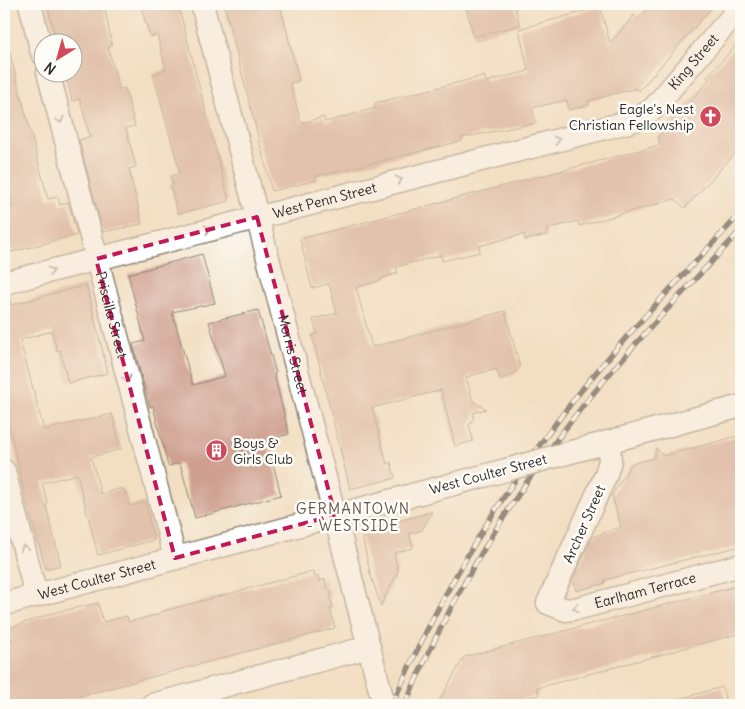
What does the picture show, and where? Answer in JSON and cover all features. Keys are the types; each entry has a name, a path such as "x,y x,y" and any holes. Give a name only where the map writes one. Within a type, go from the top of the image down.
{"street":[{"path":"30,4 37,32"},
{"name":"Morris Street","path":"202,4 382,697"},
{"name":"King Street","path":"645,116 741,6"},
{"name":"Priscilla Street","path":"51,82 175,558"},
{"name":"West Penn Street","path":"4,283 645,116"},
{"name":"West Coulter Street","path":"4,604 741,406"},
{"name":"Archer Street","path":"548,603 606,477 610,461 609,442"},
{"path":"4,471 36,595"},
{"name":"Earlham Terrace","path":"548,603 566,610 579,608 741,565"},
{"path":"152,705 369,647"}],"highlighted area":[{"path":"257,217 335,515 175,558 96,259"}],"building":[{"path":"47,4 81,4 82,9 104,4 112,46 108,47 119,89 125,88 135,126 126,128 136,167 129,169 142,224 103,232 79,140 90,137 80,99 72,101 67,82 82,82 82,32 54,32"},
{"path":"140,4 178,4 229,201 178,214 170,185 173,185 171,176 180,173 153,74 166,69 157,35 150,37"},
{"path":"224,4 280,4 299,81 290,83 301,123 324,117 325,122 376,108 375,103 484,76 486,82 528,71 519,29 600,7 610,43 634,15 638,19 652,4 715,4 639,91 636,88 588,101 589,105 569,110 567,100 532,108 536,123 461,138 462,141 316,176 317,180 272,191"},
{"path":"465,4 514,4 520,25 474,37"},
{"path":"741,40 741,147 685,208 675,199 579,226 578,221 546,229 547,235 525,240 524,234 479,246 480,252 442,261 441,255 396,267 398,273 382,278 382,280 356,287 372,347 505,311 520,367 514,375 500,379 497,369 466,377 473,401 486,409 473,413 474,418 469,425 473,441 455,446 441,390 372,408 387,464 391,462 395,478 350,489 312,335 317,334 313,319 337,313 329,284 312,288 300,239 660,145 658,137 709,80 707,77"},
{"path":"4,50 9,50 48,199 58,197 60,205 68,202 77,235 4,254 4,214 10,213 8,208 12,207 4,173"},
{"path":"202,254 215,303 172,312 193,385 225,376 209,322 258,310 276,373 274,374 289,434 267,440 281,495 195,518 180,463 168,466 153,406 150,407 141,375 133,344 145,341 128,274"},
{"path":"86,285 108,373 68,383 60,350 57,351 52,331 20,340 44,430 112,414 121,449 91,457 101,494 122,488 125,491 129,506 145,502 154,540 98,555 77,474 42,483 61,565 46,569 28,509 4,404 4,298 9,297 11,305"},
{"path":"741,435 741,546 604,580 605,583 576,591 573,580 592,537 621,527 612,495 631,464 654,458 656,448 664,456"},
{"path":"432,512 422,530 409,534 413,548 394,553 398,571 381,606 370,573 361,531"},
{"path":"314,571 314,576 318,576 319,581 325,579 327,588 332,592 330,598 333,608 330,608 335,628 47,705 10,705 4,682 4,643 12,641 9,628 53,613 98,603 103,622 127,616 128,622"},
{"path":"741,585 741,633 537,688 539,695 510,705 437,705 464,657"},
{"path":"722,687 727,705 675,705 675,700"}],"railway":[{"path":"392,705 427,630 467,557 488,521 534,452 602,365 741,213"},
{"path":"405,705 421,668 458,595 499,525 544,457 609,374 741,230"}],"place":[{"name":"Eagle's Nest Christian Fellowship","path":"710,117"},
{"name":"Boys & Girls Club","path":"217,451"}],"district":[{"name":"GERMANTOWN - WESTSIDE","path":"353,518"}]}
